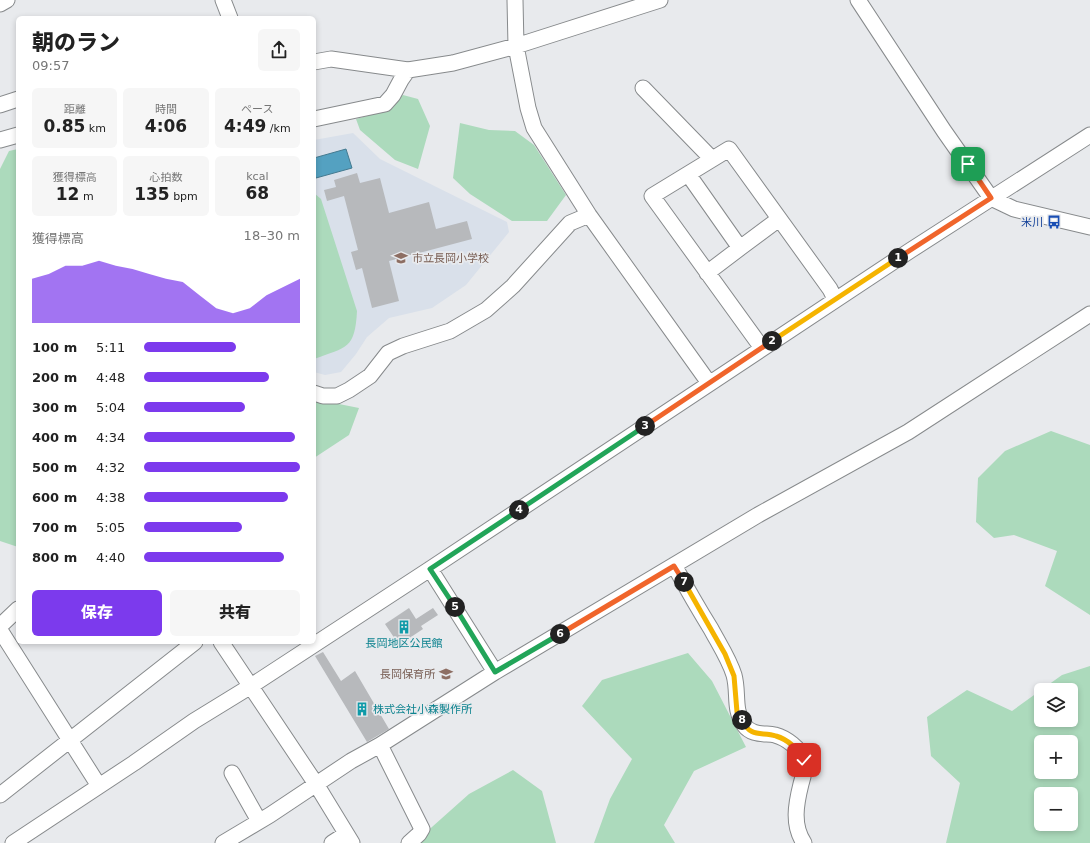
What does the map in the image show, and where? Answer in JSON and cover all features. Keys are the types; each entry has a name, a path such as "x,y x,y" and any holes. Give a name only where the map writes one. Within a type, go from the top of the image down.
{"street":[{"path":"0,4 7,0"},
{"path":"223,0 229,16"},
{"path":"515,0 516,46 528,108 534,128 589,215 709,383"},
{"path":"316,62 331,60 408,70 453,63 516,46 639,3 660,0"},
{"path":"858,0 944,131 991,198 1014,209 1090,227"},
{"path":"316,118 385,104 393,95 408,70"},
{"path":"643,88 712,159"},
{"path":"0,105 16,100"},
{"path":"316,644 836,299 1090,135"},
{"path":"0,140 16,136"},
{"path":"762,348 652,196 728,149 836,299"},
{"path":"688,174 740,248"},
{"path":"316,394 323,396 337,396 350,390 370,376 388,353 403,346 450,331 486,310 513,286 570,224 589,215"},
{"path":"707,273 779,219"},
{"path":"223,843 239,839 259,821 351,761 495,672 758,515 908,432 1090,314"},
{"path":"674,566 725,654 734,676 737,712 745,727 758,734 775,735 790,742 800,752 804,760 804,774 796,803 798,830 804,843"},
{"path":"430,569 495,672"},
{"path":"0,626 16,611"},
{"path":"0,630 99,786"},
{"path":"0,795 70,742 192,644"},
{"path":"222,644 316,784 349,838 332,843"},
{"path":"14,843 194,721 315,644"},
{"path":"380,744 422,829 420,834 409,843"},
{"path":"232,773 259,821"}],"shaded area":[{"name":"市立長岡小学校","path":"353,133 380,159 507,222 509,232 466,285 432,308 389,318 367,337 356,354 341,372 325,375 316,373 316,140"}],"green space":[{"path":"403,95 418,99 430,126 418,169 395,160 360,130 356,119 381,112"},
{"path":"460,123 489,130 515,131 534,145 566,195 547,221 512,221 470,194 453,178"},
{"path":"16,149 16,546 0,541 0,169 9,151"},
{"path":"316,195 321,199 357,311 354,333 351,340 342,349 316,358"},
{"path":"316,399 359,408 349,435 316,457"},
{"path":"1051,431 1090,445 1090,615 1045,586 1057,551 1014,535 994,538 976,522 978,478 1005,451"},
{"path":"688,653 712,681 746,747 694,771 664,825 675,843 594,843 610,799 632,759 582,706 602,680"},
{"path":"1090,666 1090,843 946,843 960,783 931,756 927,717 967,690 1012,711 1034,695 1034,727 1078,727 1078,683 1051,683 1062,675"},
{"path":"513,770 542,791 556,843 414,843 469,794"}],"water":[{"path":"346,149 352,168 316,178 316,157"}],"building":[{"path":"357,173 360,183 380,178 389,213 429,202 436,229 467,221 472,239 389,261 399,301 372,308 362,268 356,270 351,252 358,250 344,196 327,201 324,190 336,187 334,180"},
{"name":"長岡地区公民館","path":"409,608 416,619 433,608 438,615 421,626 423,629 399,645 385,624"},
{"name":"株式会社小森製作所","path":"323,652 341,681 355,671 389,729 367,742 315,656"}],"place":[{"name":"米川","path":"1054,222"},
{"name":"市立長岡小学校","path":"401,258"},
{"name":"長岡地区公民館","path":"404,627"},
{"name":"長岡保育所","path":"446,674"},
{"name":"株式会社小森製作所","path":"362,709"}],"route":[{"path":"804,760 800,752 790,742 775,735 758,734 745,727 737,712 734,676 725,654 674,566 495,672 430,569 735,365 991,198 968,164"}]}
